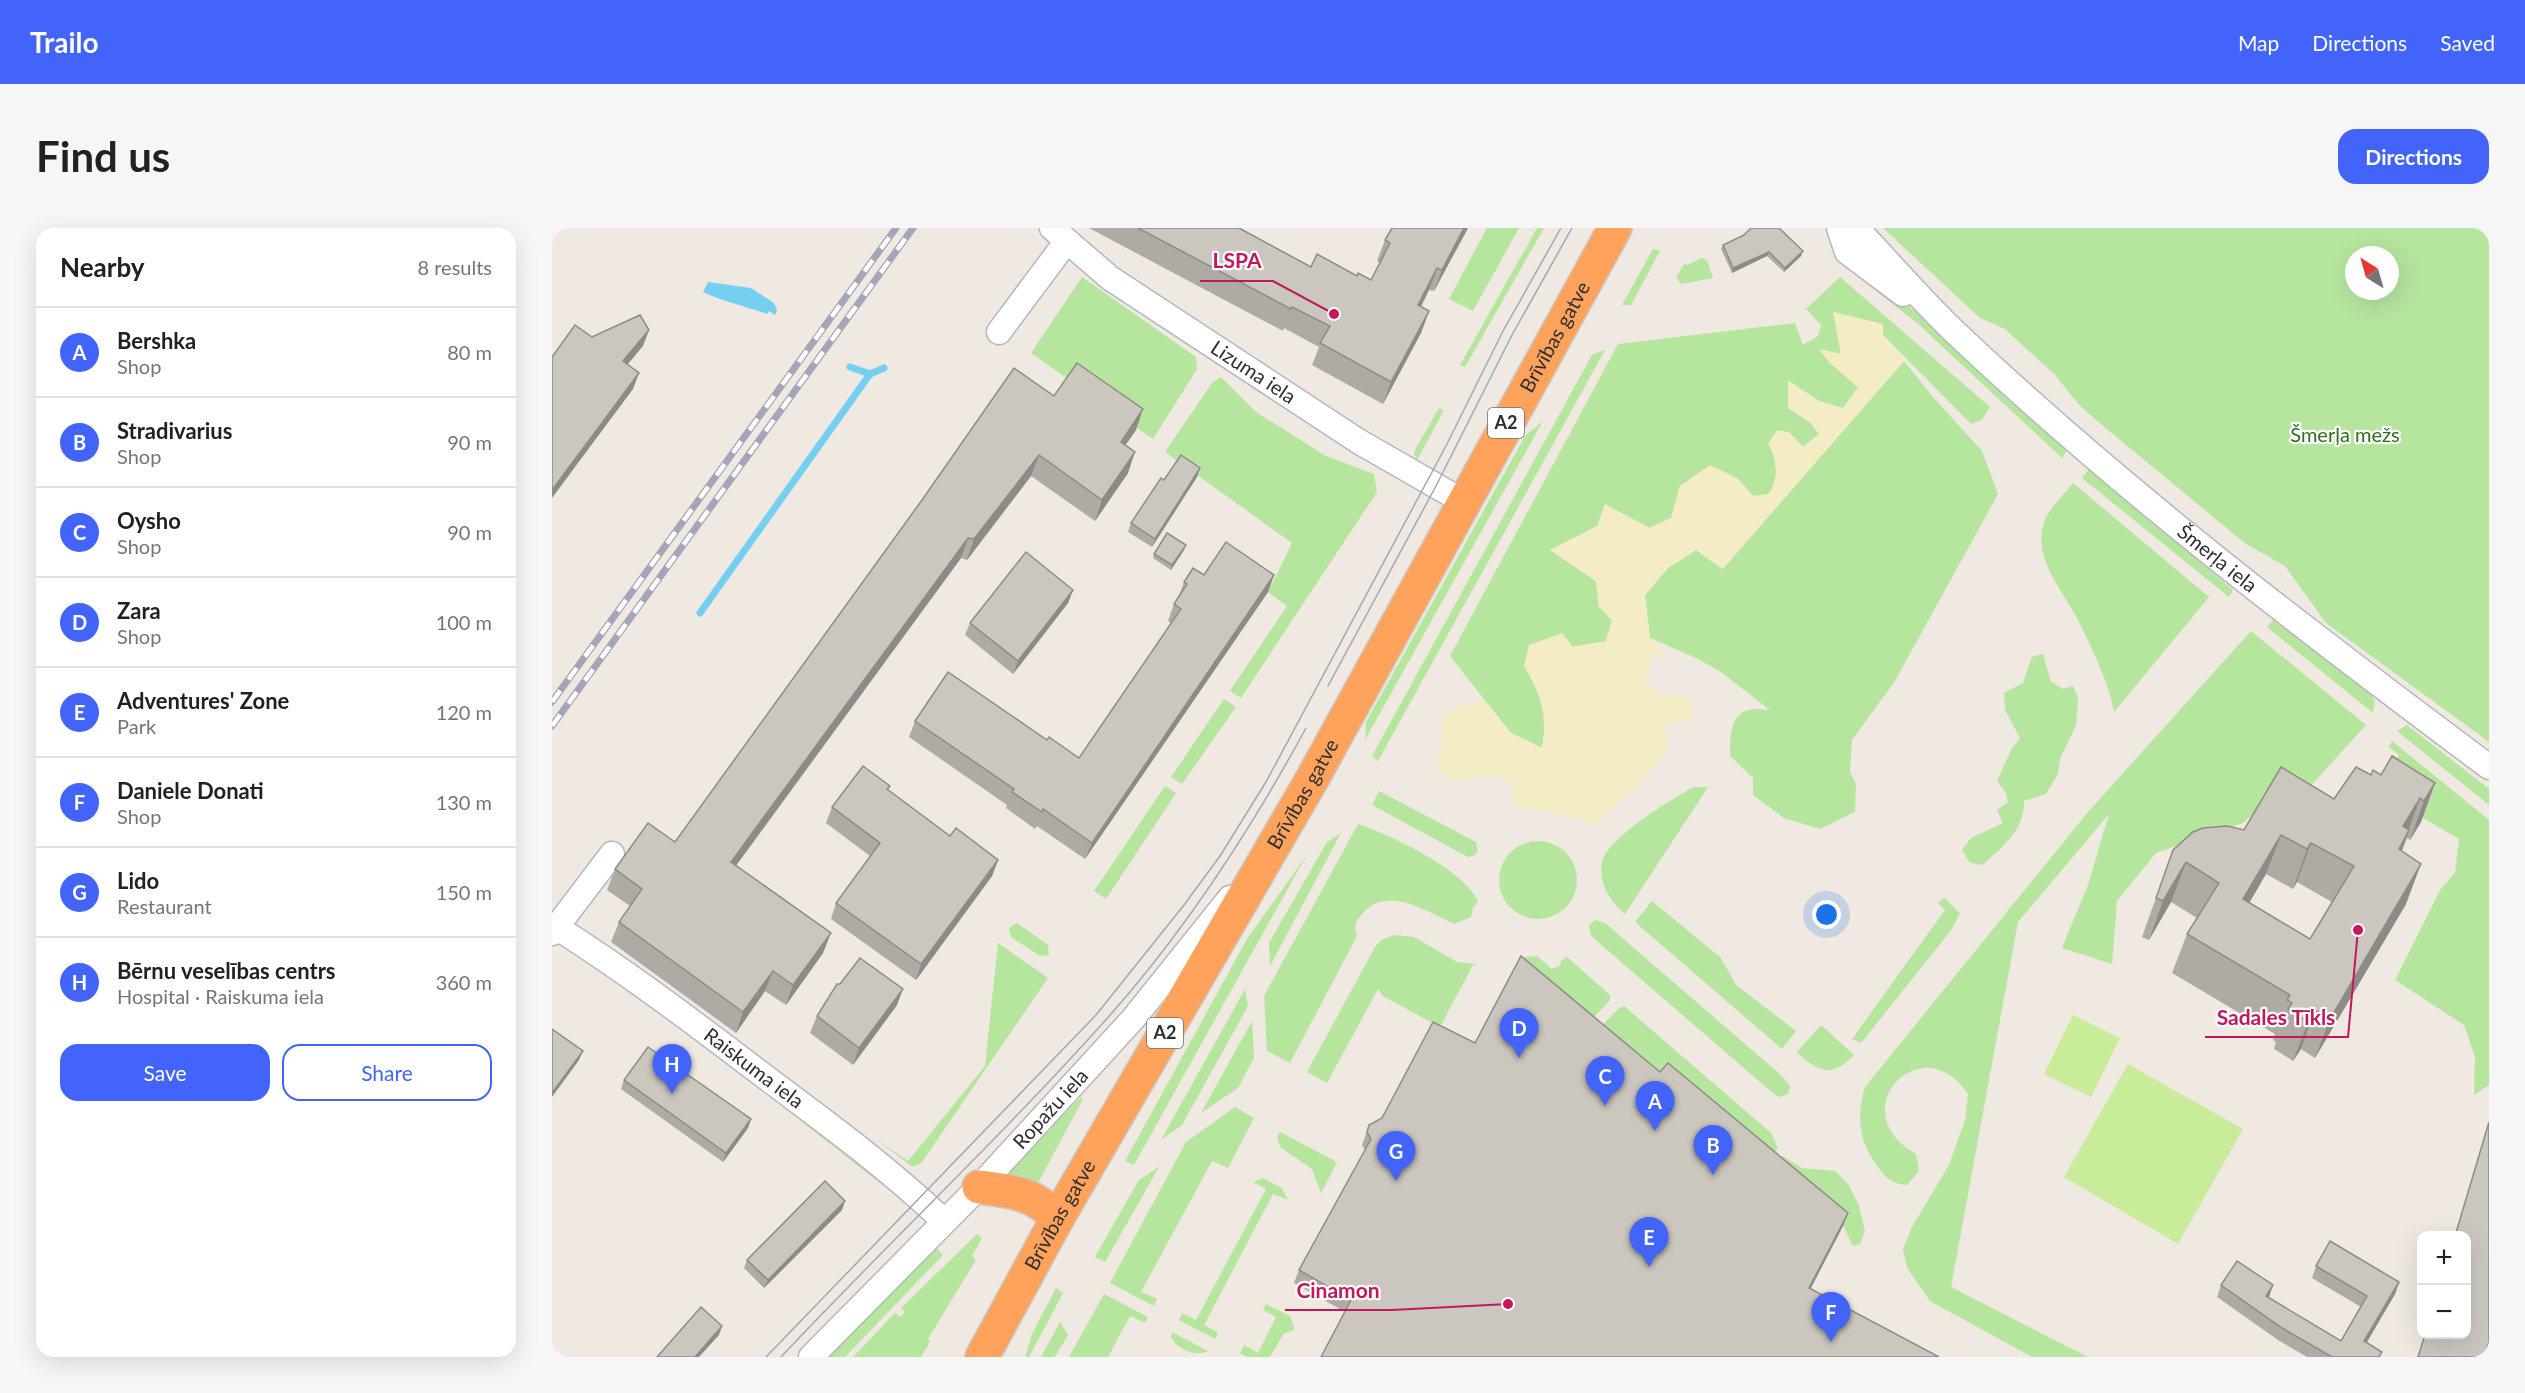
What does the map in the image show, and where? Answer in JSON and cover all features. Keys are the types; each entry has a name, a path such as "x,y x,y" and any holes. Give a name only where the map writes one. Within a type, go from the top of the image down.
{"highway":[{"name":"Brīvības gatve","path":"982,1357 1057,1218 1316,773 1615,228"},
{"path":"979,1187 1011,1191 1032,1197 1048,1207 1057,1218"}],"street":[{"name":"Šmerļa iela","path":"1840,230 1847,252 1958,335 2081,445 2300,624 2489,767"},
{"name":"Lizuma iela","path":"1057,232 1110,278 1348,435 1464,502"},
{"path":"999,333 1057,232"},
{"name":"Ropažu iela","path":"811,1357 979,1187 1133,1019 1272,847"},
{"path":"554,930 612,854"},
{"name":"Raiskuma iela","path":"554,930 648,988 822,1118 884,1167 944,1221"}],"green space":[{"path":"1487,228 1519,228 1473,311 1449,299"},
{"path":"1537,228 1544,228 1465,367 1460,365"},
{"name":"Šmerļa mežs","path":"1883,228 2489,228 2489,742 2326,623 2285,566 2246,544 2108,430 2080,406 2055,375 2005,329 1980,318"},
{"path":"1653,249 1660,251 1631,305 1622,305"},
{"path":"1701,258 1707,260 1713,278 1681,284 1676,277 1684,264 1687,265"},
{"path":"1867,275 1923,317 2063,446 2066,452 2062,458 1917,323 1862,280"},
{"path":"1082,277 1196,357 1197,369 1153,439 1031,353"},
{"path":"1840,277 1990,407 1982,420 1971,424 1883,335 1882,324 1834,313 1841,354 1820,350 1830,363 1858,387 1843,408 1819,401 1788,381 1788,408 1811,423 1819,434 1803,447 1789,432 1774,454 1777,480 1769,494 1753,496 1737,478 1680,486 1671,518 1649,528 1597,526 1550,550 1596,581 1599,607 1612,620 1606,641 1573,647 1524,666 1542,705 1544,736 1542,748 1511,733 1450,656 1618,344 1795,323 1803,345 1818,336 1821,325 1806,309"},
{"path":"1605,350 1378,761 1372,756 1592,355"},
{"path":"1904,361 1982,451 1998,494 1895,681 1852,740 1850,772 1856,784 1855,812 1820,829 1784,818 1753,795 1753,778 1730,756 1732,727 1744,711 1770,710 1721,672 1696,658 1650,638 1645,595 1668,568 1696,550 1723,569"},
{"path":"1221,377 1256,412 1326,456 1374,474 1377,492 1241,698 1230,691 1287,606 1268,592 1292,543 1165,452 1212,383"},
{"path":"1439,408 1444,410 1417,460 1414,454 1416,448"},
{"path":"1543,421 1365,740 1366,722 1525,436"},
{"path":"2090,468 2233,590 2229,597 2082,478"},
{"path":"2073,483 2209,597 2114,712 2099,666 2079,622 2051,573 2042,547 2042,534 2047,515"},
{"path":"2273,620 2369,692 2375,701 2373,713 2267,627"},
{"path":"2251,631 2366,725 2297,801 2270,798 2243,823 2156,853 2117,901 2112,964 2062,948 2088,885 2109,814 2018,922 1951,1287 2088,1357 2032,1357 1930,1301 1907,1268 1903,1249 1912,1227 1949,1165 1965,1120 1968,1094 1949,1075 1930,1068 1911,1071 1896,1082 1887,1098 1886,1117 1895,1136 1916,1154 1919,1171 1907,1185 1893,1182 1886,1177 1866,1148 1860,1118 1865,1087 2088,812"},
{"path":"2043,654 2051,682 2063,689 2073,686 2078,698 2076,725 2060,759 2058,774 2046,794 2024,801 2021,821 2011,837 1983,865 1970,863 1962,850 1971,838 2003,823 1997,810 2008,802 2006,793 1997,781 2011,750 2020,738 2005,710 2004,693 2023,683 2032,657"},
{"path":"1224,699 1236,707 1182,784 1171,777"},
{"path":"2407,725 2489,789 2489,805 2397,731"},
{"path":"2392,741 2489,820 2489,1085 2474,1095 2475,1057 2464,1025 2395,980 2440,890 2455,873 2459,839 2377,791 2399,755 2389,747"},
{"path":"1165,786 1176,793 1106,899 1094,891"},
{"path":"1694,787 1708,787 1625,914 1606,891 1601,870 1607,852 1642,820"},
{"path":"1379,791 1476,842 1478,851 1475,855 1468,857 1372,805"},
{"path":"1358,824 1407,845 1443,866 1471,890 1478,902 1473,907 1471,917 1454,924 1408,903 1384,901 1372,905 1358,919 1355,930 1357,936 1290,1063 1267,1051 1264,996"},
{"path":"1341,833 1270,966 1269,943 1327,842"},
{"path":"1538,841 1553,844 1566,852 1574,865 1577,880 1574,895 1566,908 1553,916 1538,919 1523,916 1510,908 1502,895 1499,880 1502,865 1510,852 1523,844"},
{"path":"1306,856 1134,1165 1125,1161 1247,939"},
{"path":"1944,898 1960,913 1952,929 1861,1043 1852,1039 1945,910 1938,903"},
{"path":"1652,901 1721,958 1736,985 1796,1031 1782,1049 1635,922"},
{"path":"1595,920 1605,923 1782,1076 1790,1086 1788,1094 1780,1097 1774,1094 1591,936 1589,925"},
{"path":"1017,923 1048,945 1049,955 1040,956 1011,937 1009,928"},
{"path":"1395,935 1414,937 1457,962 1476,964 1476,966 1473,965 1440,1027 1383,996 1378,989 1327,1083 1307,1072 1375,947 1381,940"},
{"path":"998,943 1048,978 922,1162 913,1167 874,1138 908,1161 985,1066"},
{"path":"1537,956 1552,969 1560,966 1561,961 1567,957 1610,995 1610,1000 1586,1026 1521,964 1525,957"},
{"path":"1245,989 1248,1006 1182,1125 1161,1140"},
{"path":"1624,1006 1771,1133 1778,1148 1766,1162 1594,1034 1618,1009"},
{"path":"2073,1015 2120,1038 2091,1097 2044,1074"},
{"path":"1252,1021 1254,1058 1238,1088 1201,1113"},
{"path":"1821,1025 1854,1055 1832,1070 1812,1065 1797,1052"},
{"path":"2128,1064 2243,1129 2178,1244 2064,1177"},
{"path":"1081,1097 1082,1101 1039,1181 1035,1184 1002,1174"},
{"path":"790,1105 879,1178 880,1183 783,1107"},
{"path":"1235,1107 1254,1118 1228,1168 1212,1161 1141,1292 1157,1299 1154,1306 1110,1283 1186,1142"},
{"path":"1280,1132 1337,1162 1321,1193 1312,1169 1280,1147 1277,1137"},
{"path":"1783,1156 1802,1168 1835,1171 1849,1185 1859,1206 1865,1231 1860,1244 1853,1246 1843,1226 1779,1160"},
{"path":"1159,1167 1105,1262 1095,1257 1139,1180"},
{"path":"1263,1178 1282,1188 1288,1200 1273,1194 1204,1325 1218,1333 1215,1339 1179,1320 1182,1313 1196,1320 1266,1189 1253,1182"},
{"path":"977,1234 982,1238 972,1256 976,1260 928,1339 930,1342 921,1357 853,1357 895,1313 900,1317 905,1312 901,1308"},
{"path":"935,1246 943,1255 845,1357 828,1357"},
{"path":"1056,1288 1063,1293 1029,1357 1025,1357 1032,1334"},
{"path":"1104,1294 1148,1317 1145,1323 1130,1316 1108,1357 1069,1357"},
{"path":"1266,1304 1290,1316 1295,1330 1284,1333 1270,1357 1247,1357 1240,1353 1244,1345 1258,1353 1276,1317 1263,1310"},
{"path":"1060,1322 1068,1335 1055,1357 1041,1357"},
{"path":"1172,1332 1208,1351 1193,1353 1182,1349 1171,1337"}],"sand":[{"path":"1833,312 1883,324 1883,335 1904,361 1722,569 1696,550 1668,568 1645,595 1650,638 1670,657 1652,657 1646,683 1663,696 1688,696 1694,718 1665,725 1668,750 1634,790 1594,824 1544,810 1516,809 1514,788 1496,775 1454,781 1437,769 1445,713 1483,699 1511,733 1542,748 1544,725 1542,705 1524,666 1529,645 1562,633 1573,647 1606,641 1612,620 1599,607 1596,581 1550,550 1597,526 1605,504 1650,528 1671,518 1680,486 1710,465 1737,478 1753,496 1769,494 1776,469 1768,444 1777,430 1789,432 1803,447 1819,434 1811,423 1788,408 1788,380 1819,401 1843,408 1858,387 1830,363 1819,349 1841,354"}],"water":[{"path":"708,282 751,288 774,303 777,310 775,315 769,311 767,314 703,292"}],"building":[{"path":"1138,228 1239,228 1311,267 1317,254 1357,276 1358,273 1371,280 1390,243 1385,240 1392,228 1464,228 1442,270 1437,268 1418,305 1429,311 1391,382 1320,343 1330,326 1292,307 1291,309"},
{"path":"1751,228 1779,228 1803,251 1785,268 1769,252 1733,268 1723,245 1744,235"},
{"path":"640,315 649,330 623,361 639,373 552,490 552,357 575,325 592,337"},
{"path":"1077,363 1143,409 1121,442 1135,452 1102,500 1039,455 974,539 968,538 731,862 831,933 793,985 773,971 743,1012 619,922 642,889 615,869 648,823 675,842 922,500 1014,368 1054,396"},
{"path":"1181,455 1200,468 1155,539 1131,523 1161,478 1164,480"},
{"path":"1167,533 1186,545 1172,565 1154,554"},
{"path":"1226,542 1274,575 1092,843 1043,809 1042,812 1012,792 1014,789 915,721 948,672 1047,740 1049,737 1079,758 1181,609 1174,604 1187,584 1184,582 1193,568 1204,575"},
{"path":"1026,552 1073,590 1018,661 970,623"},
{"path":"2392,756 2435,783 2424,801 2420,798 2403,826 2409,830 2399,849 2421,864 2330,1019 2315,1010 2308,1022 2288,1009 2292,1003 2287,1000 2290,995 2187,934 2219,883 2186,862 2163,901 2156,898 2173,850 2193,832 2203,828 2227,826 2244,830 2281,767 2334,799 2356,767 2371,775 2373,770 2381,775","holes":["2281,835 2307,849 2311,843 2354,866 2310,939 2243,899"]},
{"path":"863,766 890,786 887,789 950,836 956,828 998,860 921,964 836,903 880,843 832,807"},
{"path":"1521,956 1660,1072 1668,1063 1848,1213 1809,1288 1939,1357 1321,1357 1351,1300 1299,1270 1371,1139 1367,1132 1369,1125 1382,1118 1433,1022 1475,1043"},
{"path":"860,958 903,989 859,1048 817,1016 837,984 840,984"},
{"path":"552,1029 583,1051 552,1093"},
{"path":"648,1047 751,1119 726,1153 624,1080"},
{"path":"2489,1122 2489,1342 2485,1357 2418,1357 2424,1339 2471,1339 2471,1231 2456,1231"},
{"path":"825,1181 845,1201 768,1280 747,1260"},
{"path":"2330,1241 2399,1282 2364,1341 2382,1352 2379,1357 2332,1357 2282,1328 2221,1285 2237,1261 2273,1285 2266,1296 2341,1341 2367,1296 2316,1266"},
{"path":"701,1307 722,1326 695,1357 657,1357"}],"waterway":[{"path":"850,367 870,374 884,368"},
{"path":"700,613 870,374"}],"tram line":[{"path":"766,1357 1096,1015 1220,856 1266,782 1447,444 1503,331 1561,228"},
{"path":"1328,686 1436,486 1512,335 1572,228"},
{"path":"781,1357 1024,1108 1132,989 1213,882 1261,806 1306,728"}],"railway":[{"path":"552,702 896,228"},
{"path":"552,726 913,228"}],"place":[{"name":"LSPA","path":"1334,314"},
{"name":"Sadales Tīkls","path":"2358,930"},
{"name":"Zara","path":"1519,1058"},
{"name":"Bērnu veselības centrs","path":"672,1094"},
{"name":"Oysho","path":"1605,1106"},
{"name":"Bershka","path":"1655,1131"},
{"name":"Stradivarius","path":"1713,1175"},
{"name":"Lido","path":"1396,1181"},
{"name":"Adventures' Zone","path":"1649,1267"},
{"name":"Cinamon","path":"1508,1304"},
{"name":"Daniele Donati","path":"1831,1342"}]}
